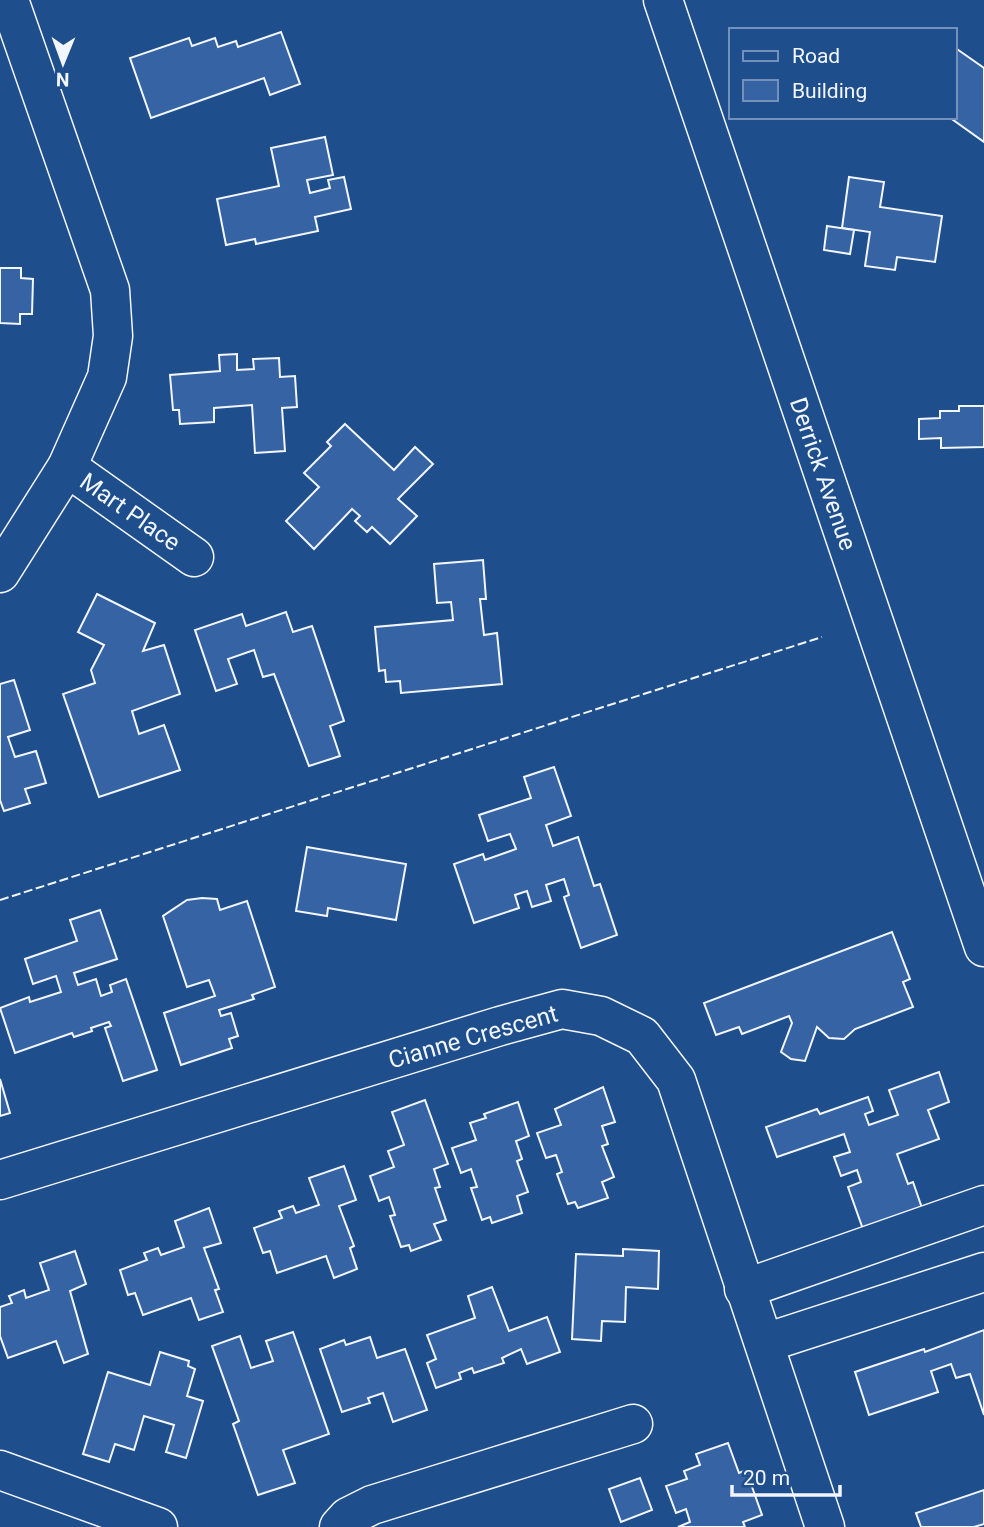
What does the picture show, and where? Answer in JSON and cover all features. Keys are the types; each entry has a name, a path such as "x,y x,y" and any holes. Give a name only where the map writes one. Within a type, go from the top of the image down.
{"street":[{"path":"0,573 67,467 107,377 113,336 110,290 9,0"},
{"name":"Derrick Avenue","path":"663,0 984,947"},
{"name":"Mart Place","path":"67,467 194,557"},
{"name":"Cianne Crescent","path":"0,1180 562,1009 601,1016 642,1036 676,1080 825,1527"},
{"path":"744,1289 984,1205"},
{"path":"765,1343 984,1272"},
{"path":"339,1527 348,1517 372,1505 633,1424"},
{"path":"0,1470 158,1527"}],"building":[{"path":"281,32 300,84 270,95 264,78 151,118 130,58 189,38 192,46 215,38 218,47 236,41 238,47"},
{"path":"956,48 984,68 984,142 952,119 956,119"},
{"path":"325,137 333,175 307,180 310,193 330,188 328,180 344,177 351,209 315,217 318,231 256,244 255,239 226,245 217,199 279,186 271,148"},
{"path":"849,177 884,182 880,207 942,216 935,262 897,257 895,270 865,266 870,232 842,228"},
{"path":"827,226 854,230 850,254 824,250"},
{"path":"0,268 21,268 21,278 33,279 32,314 20,314 20,324 0,323"},
{"path":"237,354 237,370 254,369 253,359 279,358 280,377 295,376 297,407 282,408 285,451 255,453 252,405 214,408 214,422 180,424 179,410 173,410 170,375 220,371 219,355"},
{"path":"959,406 984,406 984,447 941,448 941,438 919,439 919,419 940,418 940,411 959,411"},
{"path":"345,424 394,470 415,447 433,464 398,499 417,516 390,544 372,527 367,532 355,521 360,516 352,509 314,549 286,521 319,487 304,473 331,446 327,442"},
{"path":"483,560 486,599 480,599 484,635 497,633 502,684 401,693 400,681 386,682 385,670 379,671 375,627 453,620 451,602 437,603 434,564"},
{"path":"97,594 155,623 143,651 164,645 180,694 132,711 139,734 164,725 180,770 99,797 63,694 95,683 91,670 104,645 78,632"},
{"path":"286,612 293,632 312,626 344,721 330,726 340,756 309,766 274,674 263,677 254,650 228,659 237,684 216,691 195,630 242,614 246,626"},
{"path":"14,680 30,730 8,737 15,757 36,751 46,783 25,789 30,803 4,811 0,800 0,684"},
{"path":"554,767 571,816 546,825 553,846 578,837 594,886 600,884 617,935 581,948 564,897 569,895 564,879 546,885 551,901 532,907 527,891 515,895 519,908 474,923 454,864 483,854 485,860 516,849 510,834 488,841 479,815 531,798 524,777"},
{"path":"307,847 406,864 396,920 328,908 327,916 296,911"},
{"path":"217,899 220,910 247,901 275,987 252,995 254,999 219,1010 221,1016 231,1013 238,1036 229,1039 232,1048 181,1065 164,1013 215,996 209,980 187,987 163,916 187,900"},
{"path":"100,910 117,959 74,973 78,985 96,979 101,996 112,992 110,985 126,979 157,1070 123,1081 105,1028 111,1026 109,1022 74,1037 72,1033 15,1053 0,1008 29,997 30,1002 61,992 56,976 33,984 25,959 77,941 70,920"},
{"path":"892,932 910,979 903,982 913,1007 855,1029 844,1039 829,1038 817,1027 805,1061 791,1059 781,1052 792,1023 789,1016 742,1034 739,1027 716,1035 704,1003"},
{"path":"939,1072 949,1102 928,1110 939,1139 897,1154 908,1184 913,1182 923,1211 864,1232 848,1187 861,1182 857,1170 841,1176 834,1157 850,1152 844,1134 777,1157 766,1127 817,1109 820,1114 868,1097 873,1111 865,1114 869,1125 898,1115 889,1090"},
{"path":"0,1079 10,1113 0,1116"},
{"path":"603,1087 615,1122 602,1126 608,1144 602,1146 614,1177 602,1182 608,1198 578,1208 575,1202 568,1204 557,1174 562,1172 556,1155 546,1158 537,1133 561,1125 555,1109"},
{"path":"425,1100 448,1164 434,1169 440,1187 435,1188 446,1220 434,1224 441,1240 411,1251 409,1245 401,1247 390,1216 395,1215 389,1197 379,1201 370,1176 394,1167 388,1151 404,1145 392,1112"},
{"path":"518,1102 529,1136 516,1141 522,1159 517,1161 528,1192 517,1196 522,1213 492,1223 490,1217 482,1220 471,1188 477,1187 471,1169 461,1173 452,1148 476,1140 470,1123 486,1118 484,1114"},
{"path":"344,1166 356,1200 339,1206 354,1246 350,1248 357,1269 334,1278 326,1256 277,1273 270,1251 263,1253 254,1228 282,1218 279,1211 293,1206 296,1213 319,1205 309,1178"},
{"path":"209,1208 221,1243 204,1248 219,1289 215,1290 223,1312 199,1320 191,1298 143,1315 135,1293 128,1295 120,1270 147,1260 144,1253 158,1248 161,1255 184,1247 175,1221"},
{"path":"623,1249 659,1251 658,1289 626,1287 625,1322 602,1321 601,1341 572,1339 576,1254 623,1256"},
{"path":"75,1251 86,1284 70,1291 88,1354 64,1363 56,1341 8,1358 0,1336 0,1307 12,1303 9,1296 24,1290 26,1298 49,1290 40,1263"},
{"path":"492,1287 509,1331 547,1317 560,1352 527,1364 521,1349 502,1358 504,1363 474,1373 472,1368 459,1373 461,1379 436,1388 427,1363 436,1359 427,1335 475,1318 468,1296"},
{"path":"984,1330 984,1415 970,1374 956,1378 951,1364 931,1371 938,1392 869,1415 855,1372 924,1349 925,1352"},
{"path":"293,1332 329,1434 283,1450 295,1483 258,1495 233,1424 239,1421 212,1346 240,1336 251,1368 273,1361 266,1341"},
{"path":"370,1337 377,1358 405,1349 427,1410 393,1422 383,1393 368,1398 370,1403 342,1412 320,1349 344,1340 346,1345"},
{"path":"160,1352 189,1361 188,1366 195,1369 187,1396 203,1401 186,1458 166,1452 174,1425 144,1416 134,1450 115,1444 109,1462 83,1454 108,1372 150,1385"},
{"path":"728,1443 739,1473 746,1470 762,1515 743,1522 745,1527 678,1527 690,1522 686,1509 676,1513 666,1486 687,1479 684,1471 700,1465 696,1454"},
{"path":"640,1478 652,1510 621,1522 609,1489"},
{"path":"984,1490 984,1524 974,1527 921,1527 916,1513"}],"fence":[{"path":"0,900 822,637"}]}
